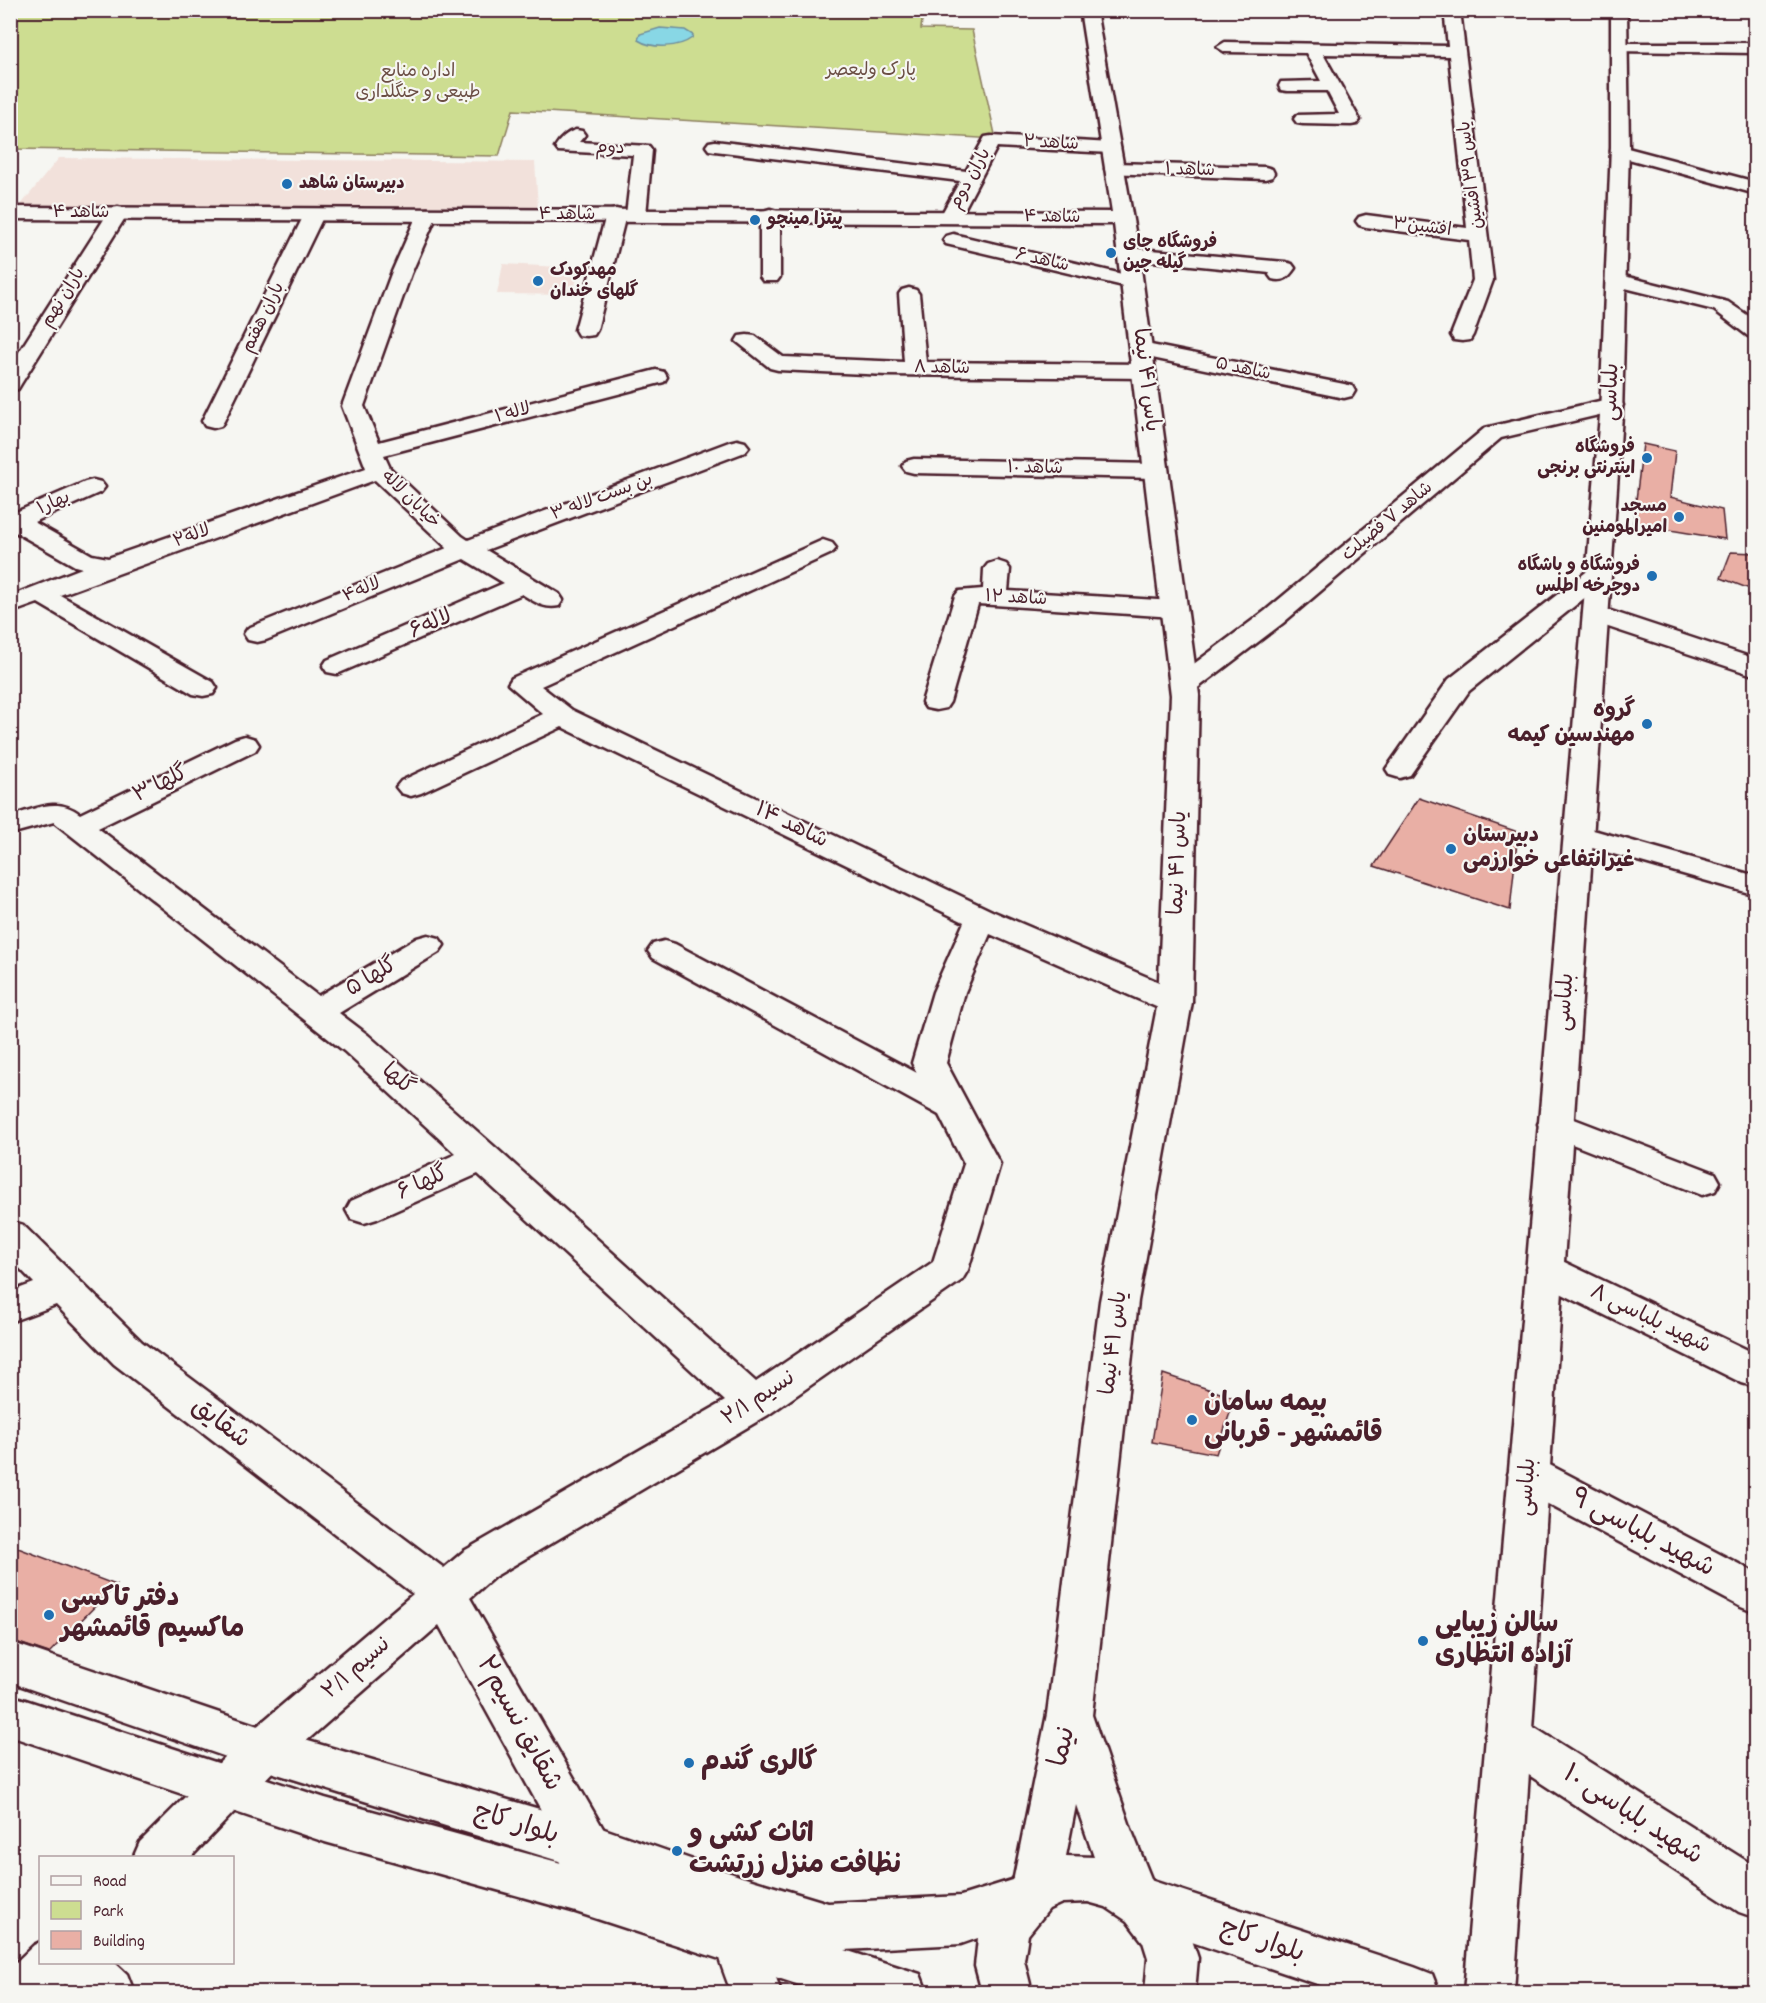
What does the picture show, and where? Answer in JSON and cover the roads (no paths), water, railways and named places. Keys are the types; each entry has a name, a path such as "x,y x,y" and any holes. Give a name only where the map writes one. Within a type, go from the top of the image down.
{"street":[{"name":"یاس ۴۱ نیما","path":"1070,1714 1119,1301 1175,1002 1185,684 1130,268 1088,10"},
{"name":"یاس ۳۹ افشین","path":"1452,10 1483,280 1462,335"},
{"name":"بلباسی","path":"1489,1992 1612,405 1620,151 1619,10"},
{"path":"1226,47 1457,51"},
{"path":"1619,48 1755,48"},
{"path":"1303,119 1351,120 1312,49"},
{"path":"1287,86 1332,86"},
{"name":"دوم","path":"576,135 564,147 643,150 626,215"},
{"name":"شاهد ۲","path":"991,141 1113,158"},
{"name":"باران دوم","path":"950,217 991,141"},
{"path":"715,146 972,177"},
{"path":"1620,151 1755,188"},
{"name":"شاهد ۱","path":"1113,158 1265,173"},
{"name":"شاهد ۴","path":"10,213 1122,218"},
{"name":"باران نهم","path":"10,384 117,213"},
{"name":"خیابان لاله","path":"427,215 401,274 353,406 375,461 453,541 550,600"},
{"path":"586,330 626,215"},
{"path":"770,215 770,277"},
{"name":"باران هفتم","path":"213,421 314,216"},
{"name":"افشین۳","path":"1366,221 1479,235"},
{"name":"شاهد ۶","path":"952,240 1130,268 1285,268 1280,275"},
{"path":"1616,280 1720,306 1755,331"},
{"path":"909,294 916,368"},
{"name":"شاهد ۸","path":"747,341 778,363 916,368 1142,360"},
{"name":"شاهد ۵","path":"1142,360 1344,391"},
{"name":"لاله ۱","path":"375,461 656,377"},
{"name":"شاهد ۷ فضیلت","path":"1185,684 1274,617 1493,434 1612,405"},
{"name":"بن بست لاله ۳","path":"466,549 737,447"},
{"name":"لاله۲","path":"10,605 375,461"},
{"name":"شاهد ۱۰","path":"914,466 1156,471"},
{"name":"بهار۱","path":"14,520 93,487"},
{"path":"14,520 84,561 110,566"},
{"name":"شاهد ۱۴","path":"823,548 522,684 561,716 981,918 1175,1002"},
{"name":"لاله۴","path":"257,634 466,549"},
{"path":"995,598 997,568"},
{"path":"1400,768 1459,685 1599,574"},
{"name":"لاله۶","path":"337,666 524,584"},
{"path":"40,594 203,688"},
{"name":"شاهد ۱۲","path":"936,702 968,596 1174,609"},
{"path":"1596,614 1755,668"},
{"path":"411,787 561,716"},
{"name":"گلها ۳","path":"78,826 245,744"},
{"name":"گلها","path":"10,825 59,812 357,1043 754,1404"},
{"path":"1579,835 1755,886"},
{"name":"نسیم ۲/۱","path":"158,1856 264,1749 479,1564 754,1404 948,1269 982,1164 929,1063 950,992 981,918"},
{"name":"گلها ۵","path":"316,1012 428,945"},
{"path":"664,951 952,1107"},
{"path":"1556,1124 1701,1182"},
{"name":"گلها ۶","path":"364,1210 483,1157"},
{"name":"شقایق","path":"10,1235 128,1353 445,1594"},
{"name":"شهید بلباسی ۸","path":"1545,1269 1755,1372"},
{"path":"10,1308 62,1287"},
{"name":"شهید بلباسی ۹","path":"1529,1474 1755,1594"},
{"name":"شقایق نسیم۲","path":"445,1594 581,1867"},
{"name":"بلوار کاج","path":"10,1662 264,1749 581,1867 741,1922 902,1992"},
{"name":"نیما","path":"1032,1894 1070,1714"},
{"name":"نیما","path":"1070,1714 1107,1829 1139,1898"},
{"name":"بلوار کاج","path":"10,1715 325,1820 581,1867"},
{"name":"شهید بلباسی ١٠","path":"1508,1736 1755,1895"},
{"name":"بلوار کاج","path":"741,1922 828,1927 961,1920 1032,1894 1062,1879 1091,1878 1119,1886 1139,1898 1414,1992"},
{"path":"1008,1992 1000,1964 1002,1935 1016,1909 1032,1894"},
{"path":"1139,1898 1162,1925 1173,1951 1174,1978 1170,1992"},
{"path":"741,1922 756,1992"},
{"path":"22,1992 50,1964"},
{"path":"79,1964 109,1992"}],"water":[{"path":"660,28 685,30 693,35 692,38 680,44 665,46 651,45 638,40 640,34"}],"place":[{"name":"دبیرستان شاهد","path":"287,184"},
{"name":"پیتزا مینچو","path":"755,220"},
{"name":"فروشگاه چای گیله‌ چین","path":"1111,253"},
{"name":"مهدکودک گلهای خندان","path":"538,281"},
{"name":"فروشگاه اینترنتی برنجی","path":"1647,458"},
{"name":"مسجد امیرالمومنین","path":"1679,517"},
{"name":"فروشگاه و باشگاه دوچرخه اطلس","path":"1652,576"},
{"name":"گروه مهندسین کیمه","path":"1647,724"},
{"name":"دبیرستان غیرانتفاعی خوارزمی","path":"1451,849"},
{"name":"بیمه سامان قائمشهر - قربانی","path":"1192,1420"},
{"name":"دفتر تاکسی ماکسیم قائمشهر","path":"49,1615"},
{"name":"سالن زیبایی آزاده انتظاری","path":"1423,1641"},
{"name":"گالری گندم","path":"689,1763"},
{"name":"اثاث کشی و نظافت منزل زرتشت","path":"677,1851"}],"park label":[{"name":"پارک ولیعصر","path":"871,71"},
{"name":"اداره منابع طبیعی و جنگلداری","path":"418,82"}]}
